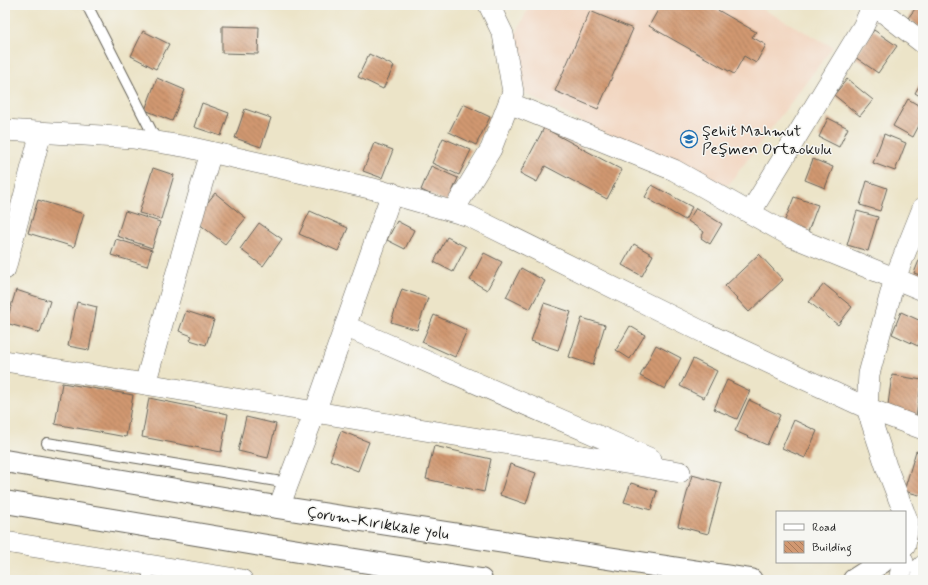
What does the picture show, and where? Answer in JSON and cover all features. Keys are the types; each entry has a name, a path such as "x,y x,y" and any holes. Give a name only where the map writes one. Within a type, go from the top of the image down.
{"highway":[{"name":"Çorum-Kırıkkale yolu","path":"5,461 279,507 751,580"},
{"path":"5,502 481,580"},
{"path":"854,580 880,563"}],"street":[{"path":"453,211 491,149 513,92 503,34 489,5"},
{"path":"750,213 863,27 874,5 923,43"},
{"path":"509,103 674,170 791,236 923,290"},
{"path":"5,130 133,138 188,147 392,194 469,216 705,332 867,408 923,429"},
{"path":"5,269 41,132"},
{"path":"144,384 211,152"},
{"path":"279,507 315,412 392,194"},
{"path":"906,540 910,520 886,466 867,408 869,374 895,278 923,208"},
{"path":"5,361 680,472 345,326"},
{"path":"5,542 148,573 242,580"},
{"path":"899,580 903,563"},
{"path":"921,580 923,566"}],"lane":[{"path":"87,5 157,142"},
{"path":"47,443 288,483"}],"shaded area":[{"name":"Şehit Mahmut Peşmen Ortaokulu","path":"530,5 755,5 833,47 729,184 713,187 526,94 509,48"}],"building":[{"path":"650,5 709,5 756,32 752,37 766,45 756,63 744,56 734,74 649,26 658,10"},
{"path":"918,5 923,5 923,30 908,18"},
{"path":"590,11 633,29 598,109 555,91"},
{"path":"222,26 259,27 258,54 222,53"},
{"path":"874,30 897,46 878,73 855,57"},
{"path":"143,31 169,44 156,69 131,56"},
{"path":"369,54 394,66 383,89 358,77"},
{"path":"157,78 185,90 172,121 145,110"},
{"path":"847,79 873,100 860,116 834,95"},
{"path":"923,79 923,98 915,93"},
{"path":"908,99 923,108 923,118 913,137 893,126"},
{"path":"202,103 229,113 221,136 194,127"},
{"path":"463,104 490,117 476,145 449,132"},
{"path":"245,109 271,118 261,147 235,138"},
{"path":"828,118 848,128 839,147 819,137"},
{"path":"544,128 622,170 607,199 545,166 537,182 520,173"},
{"path":"884,134 906,143 895,171 873,163"},
{"path":"443,138 471,150 459,175 432,163"},
{"path":"374,143 393,150 382,178 363,171"},
{"path":"813,159 833,167 825,188 805,180"},
{"path":"431,166 458,178 448,202 421,190"},
{"path":"153,168 174,175 161,219 139,213"},
{"path":"867,181 887,188 880,211 860,205"},
{"path":"652,185 692,207 685,220 645,197"},
{"path":"215,193 246,218 225,244 194,220"},
{"path":"794,197 818,205 806,237 782,228"},
{"path":"38,200 84,214 74,247 28,233"},
{"path":"696,208 722,224 710,244 701,238 704,232 688,221"},
{"path":"125,211 160,222 152,248 117,236"},
{"path":"310,211 348,228 338,251 299,234"},
{"path":"857,211 878,217 868,251 847,245"},
{"path":"397,221 414,230 405,249 387,240"},
{"path":"259,223 282,239 263,266 240,249"},
{"path":"447,237 466,247 453,272 434,262"},
{"path":"116,239 152,250 147,266 111,255"},
{"path":"634,244 653,255 642,276 622,265"},
{"path":"484,253 502,262 487,290 470,280"},
{"path":"922,253 923,254 923,276 914,273"},
{"path":"759,254 783,280 749,312 725,286"},
{"path":"521,268 545,281 530,309 506,297"},
{"path":"824,284 852,307 838,325 809,302"},
{"path":"402,289 428,298 417,330 391,322"},
{"path":"16,290 50,301 40,333 6,323"},
{"path":"77,302 97,307 89,350 68,346"},
{"path":"544,303 571,312 558,350 531,341"},
{"path":"186,311 214,320 206,345 190,340 192,336 179,331"},
{"path":"901,312 923,322 923,334 918,346 892,334"},
{"path":"434,315 467,330 455,357 422,342"},
{"path":"582,318 605,325 593,365 569,357"},
{"path":"630,326 645,335 630,359 616,350"},
{"path":"656,345 681,358 665,389 640,376"},
{"path":"693,359 717,371 704,398 680,386"},
{"path":"892,375 922,380 916,417 887,412"},
{"path":"727,380 750,391 737,419 714,409"},
{"path":"62,383 133,395 126,437 55,424"},
{"path":"149,398 228,414 221,452 142,437"},
{"path":"749,400 780,415 767,445 735,431"},
{"path":"246,417 276,424 268,458 238,451"},
{"path":"794,420 817,431 805,458 782,448"},
{"path":"341,431 369,442 358,471 330,460"},
{"path":"434,446 491,459 484,492 426,479"},
{"path":"916,451 923,454 923,496 904,491"},
{"path":"510,464 536,473 526,504 500,495"},
{"path":"692,475 722,483 708,534 678,526"},
{"path":"631,483 657,491 651,510 624,502"}],"place":[{"name":"Şehit Mahmut Peşmen Ortaokulu","path":"689,139"}]}
